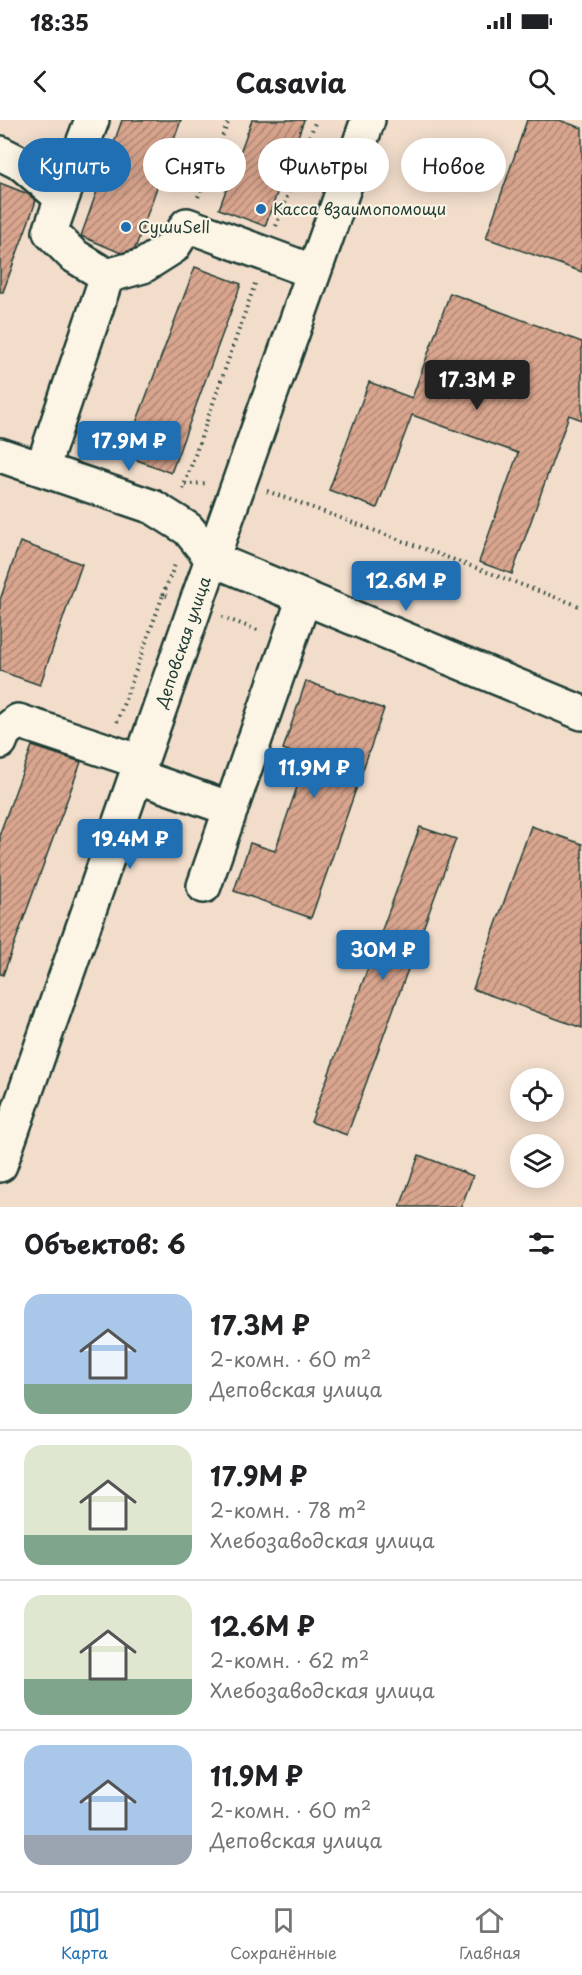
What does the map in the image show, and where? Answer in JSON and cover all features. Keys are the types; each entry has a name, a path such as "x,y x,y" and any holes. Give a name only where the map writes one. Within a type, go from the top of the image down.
{"street":[{"path":"92,120 50,232 73,255 107,276 143,266 173,247 187,225 314,272"},
{"name":"Деповская улица","path":"0,1165 5,1132 138,769 368,120"},
{"path":"0,153 22,164 62,198"},
{"path":"42,469 107,276"},
{"path":"0,455 153,507 188,529 212,559 582,713"},
{"path":"204,886 304,598"},
{"path":"0,742 4,732 18,721 231,809"}],"path":[{"path":"187,225 229,120"},
{"path":"172,517 265,255 316,120"},
{"path":"185,484 239,481 582,607"}],"building":[{"path":"122,120 181,120 175,138 143,138 143,192 155,192 135,249 121,253 81,236 97,192 131,192 131,138 116,138"},
{"path":"252,120 304,120 297,138 258,138 258,192 278,192 265,226 219,209 225,192 246,192 245,138"},
{"path":"527,120 559,120 582,128 582,272 486,238 502,192 506,192 506,180"},
{"path":"0,183 28,194 36,201 3,292 0,292"},
{"path":"195,267 241,284 171,473 124,455"},
{"path":"450,293 582,342 582,420 569,415 512,574 479,562 518,453 412,415 377,508 329,490 369,382 412,398"},
{"path":"20,542 82,564 40,685 0,671 0,600"},
{"path":"306,681 384,709 311,918 234,891 250,843 275,851 307,758 283,749"},
{"path":"32,746 81,762 3,975 0,974 0,833"},
{"path":"531,826 582,844 582,1028 473,989"},
{"path":"420,827 456,839 347,1135 311,1122"},
{"path":"419,1155 473,1176 461,1207 400,1207"}],"place":[{"name":"Касса взаимопомощи","path":"261,209"},
{"name":"СушиSell","path":"126,227"}]}
